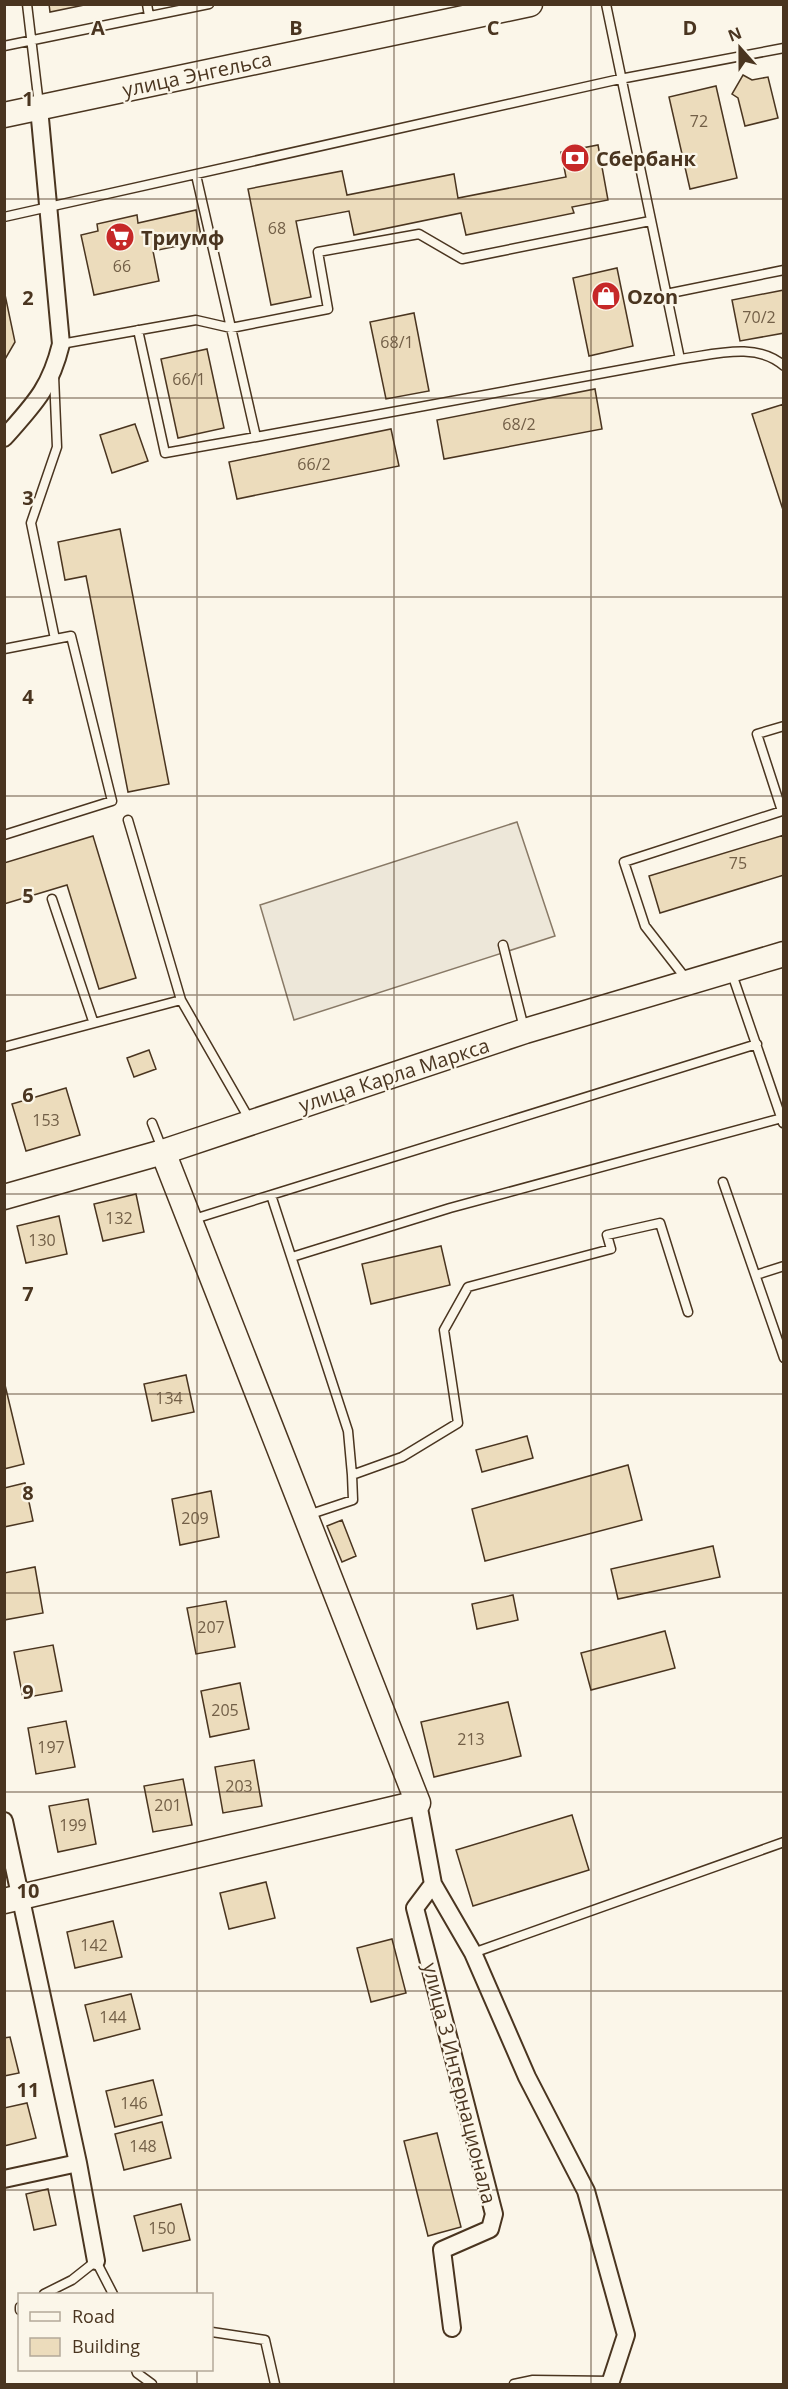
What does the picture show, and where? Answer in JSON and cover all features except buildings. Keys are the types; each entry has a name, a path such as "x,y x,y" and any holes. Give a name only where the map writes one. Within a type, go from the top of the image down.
{"main road":[{"name":"улица Энгельса","path":"4,115 530,4"},
{"name":"улица Карла Маркса","path":"4,1197 163,1152 525,1031 783,954"},
{"path":"13,1900 418,1803 163,1152"}],"street":[{"path":"4,438 43,393 54,371 61,344 39,108"},
{"path":"418,1803 433,1884 473,1953 527,2077 586,2192 626,2335 613,2384"},
{"path":"4,1821 13,1900 78,2163 96,2261"},
{"name":"улица 3 Интернационала","path":"433,1884 415,1908 494,2214 489,2229 442,2250 452,2328"},
{"path":"4,2179 78,2163"}],"lane":[{"path":"27,4 39,108"},
{"path":"147,4 149,16"},
{"path":"4,46 209,4"},
{"path":"606,4 680,359"},
{"path":"4,217 620,79 783,48"},
{"path":"196,175 256,437"},
{"path":"61,344 196,320 231,328 328,309 318,252 419,234 462,259 650,221"},
{"path":"666,294 783,270"},
{"path":"138,330 165,453 680,359 749,350 777,360 783,366"},
{"path":"54,371 57,447 31,523 55,639"},
{"path":"4,650 70,636 112,801 4,835"},
{"path":"689,982 645,926 624,862 782,811 757,734 783,726"},
{"path":"128,820 181,1000 251,1122"},
{"path":"52,899 93,1022"},
{"path":"503,945 525,1031"},
{"path":"292,1257 450,1208 783,1121 731,970"},
{"path":"4,1047 181,1000"},
{"path":"190,1220 757,1044"},
{"path":"152,1123 163,1152"},
{"path":"723,1182 783,1358"},
{"path":"271,1195 348,1431 353,1500 306,1516"},
{"path":"352,1475 402,1457 458,1424 444,1330 468,1287 610,1249 607,1235 660,1223 688,1312"},
{"path":"756,1275 783,1266"},
{"path":"473,1953 783,1842"},
{"path":"48,2293 72,2280 96,2261 112,2293"},
{"path":"213,2332 265,2340 275,2385"},
{"path":"137,2371 152,2385"},
{"path":"514,2385 533,2380 613,2384"}],"shaded area":[{"path":"517,822 555,936 294,1020 260,905"}],"place":[{"name":"Сбербанк","path":"575,158"},
{"name":"Триумф","path":"120,237"},
{"name":"Ozon","path":"606,296"}]}
